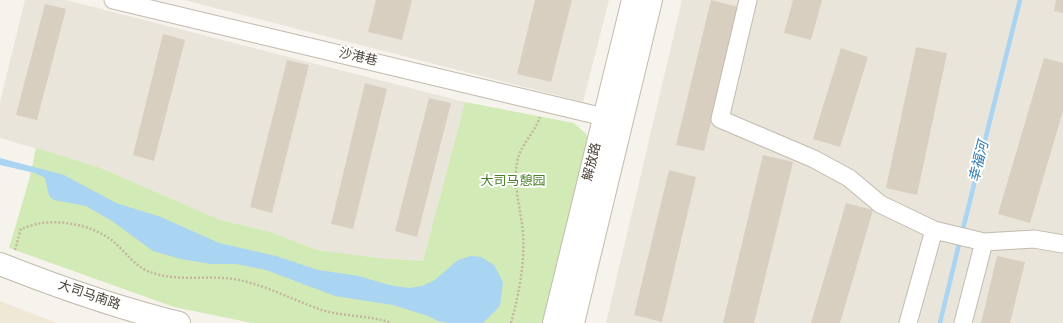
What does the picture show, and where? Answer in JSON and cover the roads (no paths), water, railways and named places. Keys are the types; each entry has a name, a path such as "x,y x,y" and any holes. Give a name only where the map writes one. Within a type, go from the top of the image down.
{"street":[{"name":"沙港巷","path":"112,0 604,117"},
{"name":"解放路","path":"554,323 633,0"},
{"name":"解放路","path":"573,323 651,0"},
{"path":"748,0 720,119 814,158 849,178 880,204 942,232 976,241 1034,239 1063,244"},
{"path":"908,323 942,232"},
{"path":"963,323 976,241"},
{"name":"大司马南路","path":"5,266 144,315 179,323"}],"water":[{"path":"0,158 64,175 116,203 161,217 219,243 276,256 318,270 359,276 389,285 409,288 422,286 435,280 458,260 471,256 481,257 494,265 503,282 500,306 483,323 448,323 438,321 428,316 393,305 335,296 266,270 236,264 211,264 181,259 153,251 112,221 86,206 54,200 49,196 45,178 35,173 0,165"}],"waterway":[{"name":"幸福河","path":"962,233 1020,0"},
{"name":"幸福河","path":"940,323 960,240"}],"park label":[{"name":"大司马憩园","path":"513,182"}]}
